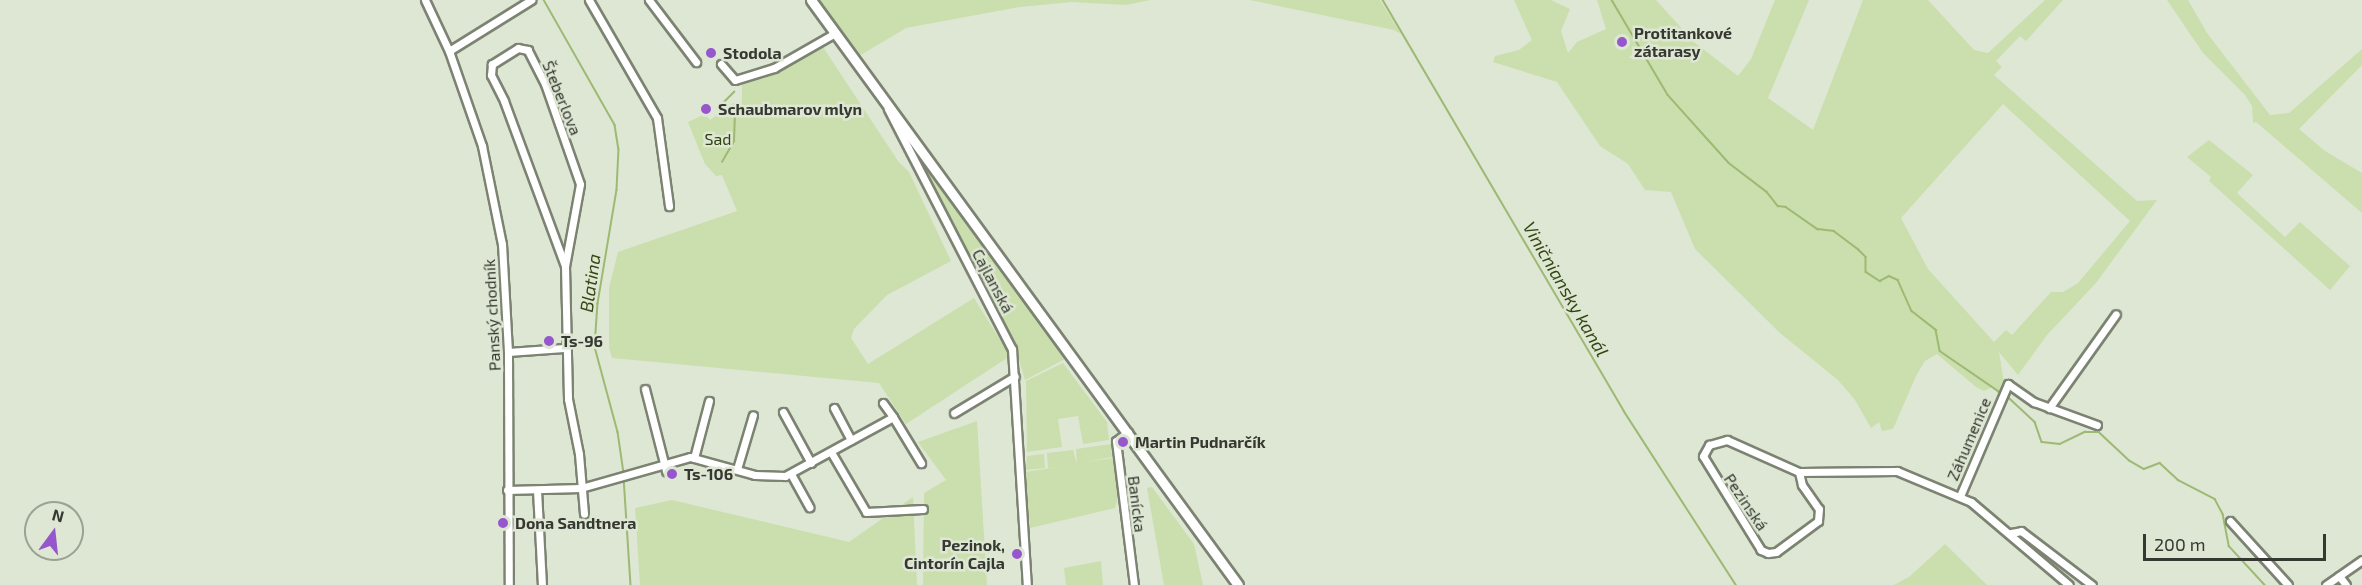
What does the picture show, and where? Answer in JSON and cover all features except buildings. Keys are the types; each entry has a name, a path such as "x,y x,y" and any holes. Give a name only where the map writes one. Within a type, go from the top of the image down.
{"main road":[{"path":"811,0 1238,585"}],"street":[{"name":"Panský chodník","path":"425,0 449,51 482,146 494,195 503,253 508,352 509,585"},
{"path":"449,51 531,0"},
{"path":"589,0 657,118 669,206"},
{"path":"649,0 696,62"},
{"path":"721,64 735,80 774,68 835,33"},
{"name":"Šteberlova","path":"565,266 504,101 491,75 492,64 518,48 528,50 545,84 578,176 580,195 565,266 564,348 584,514"},
{"name":"Cajlanská","path":"884,102 912,161 1012,349 1016,376 1027,585"},
{"path":"912,161 923,154"},
{"path":"554,238 570,242"},
{"path":"2049,408 2116,314"},
{"path":"508,352 564,348"},
{"path":"954,413 1016,376"},
{"name":"Záhumenice","path":"1960,496 2008,384 2049,408 2097,425"},
{"path":"645,389 665,468"},
{"path":"694,458 709,401"},
{"path":"884,403 921,463"},
{"path":"834,408 851,441"},
{"path":"783,412 812,462"},
{"path":"737,469 753,415"},
{"path":"507,490 581,488 633,473 665,468 694,458 764,477 791,474 893,417"},
{"name":"Banícka","path":"1128,432 1116,441 1134,585"},
{"name":"Pezinská","path":"1799,472 1802,485 1819,509 1818,521 1776,552 1768,553 1761,550 1704,463 1703,456 1709,446 1727,440 1799,472 1890,469 1960,496 2011,533 2069,585"},
{"path":"831,452 866,512 923,508"},
{"path":"791,474 809,507"},
{"path":"537,490 542,585"},
{"path":"2230,521 2288,585"},
{"name":"Pezinská","path":"2011,533 2021,531 2051,551 2092,585"},
{"path":"2043,563 2051,551"},
{"path":"2326,585 2362,560"},
{"path":"2339,576 2346,585"}],"green space":[{"path":"818,0 1150,0 1126,5 1071,2 1020,7 906,28 859,56"},
{"path":"1250,0 1380,0 1401,34 1394,30"},
{"path":"1514,0 1551,0 1570,9 1561,31 1568,53 1577,42 1606,29 1597,0 1656,0 1694,42 1738,76 1751,59 1775,0 1809,0 1768,98 1813,130 1863,0 1928,0 1974,50 1988,53 2045,0 2063,0 2026,41 2020,36 1996,61 2002,67 1994,75 2137,201 2157,200 2096,283 2047,335 2018,375 1999,352 2004,383 2002,398 1992,387 1984,391 1976,387 1937,354 1925,361 1916,376 1893,429 1882,431 1879,422 1871,428 1855,400 1838,380 1780,333 1695,249 1671,192 1645,190 1628,164 1600,146 1557,82 1493,62 1495,56 1519,50 1532,40","holes":["2003,104 2130,221 2078,283 2063,292 2051,292 2012,335 2006,330 1994,342 1928,269 1901,218"]},
{"path":"2167,0 2188,0 2207,33 2270,115 2289,113 2362,49 2362,65 2299,129 2325,151 2362,173 2362,213 2256,122 2253,123 2252,106 2245,95 2203,53"},
{"name":"Sad","path":"821,44 898,161 909,172 951,261 887,295 854,329 851,338 868,364 974,298 1010,356 906,424 879,383 612,358 609,348 609,288 618,252 737,211 722,175 716,176 705,164 688,122 705,114 710,120 733,103 742,103 742,82 765,78"},
{"path":"2209,140 2253,175 2237,193 2285,237 2300,222 2350,266 2330,290 2209,181 2211,177 2187,157"},
{"path":"929,167 1065,359 1025,380 1015,347 924,178"},
{"path":"1063,363 1107,422 1109,440 1083,444 1078,416 1058,419 1062,447 1027,452 1026,381"},
{"path":"977,421 987,585 923,585 924,493 946,480 918,442"},
{"path":"1111,444 1112,457 1086,462 1113,458 1119,495 1115,508 1030,528 1025,472 1064,466 1048,468 1047,453 1073,450 1077,464 1076,449"},
{"path":"1044,454 1045,468 1026,470 1027,456"},
{"path":"1152,487 1194,544 1203,585 1164,585 1147,488"},
{"path":"913,497 917,585 640,585 635,508 672,500 849,542"},
{"path":"1945,544 1987,585 1894,585 1909,577"},
{"path":"1101,561 1103,585 1066,585 1064,568"}],"waterway":[{"name":"Blatina","path":"544,0 615,125 619,149 617,190 598,303 595,347 618,432 624,473"},
{"name":"Viničniansky kanál","path":"1383,0 1624,411 1736,585"},
{"path":"1612,0 1668,95 1729,163 1767,192 1778,206 1786,207 1818,229 1834,231 1859,250 1866,257 1866,272 1880,281 1889,276 1898,280 1912,311 1936,330 1940,351 2001,393"},
{"path":"720,106 734,92"},
{"path":"722,162 734,141 735,106"},
{"path":"2006,395 2035,422 2042,442 2060,444 2085,432 2099,432 2130,461 2144,469 2160,463 2178,480 2215,499 2223,514 2229,546 2265,585"},
{"name":"Blatina","path":"624,477 631,585"}],"place":[{"name":"Protitankové zátarasy","path":"1622,42"},
{"name":"Stodola","path":"711,53"},
{"name":"Schaubmarov mlyn","path":"706,109"},
{"name":"Ts-96","path":"549,341"},
{"name":"Martin Pudnarčík","path":"1123,442"},
{"name":"Ts-106","path":"672,474"},
{"name":"Dona Sandtnera","path":"503,523"},
{"name":"Pezinok, Cintorín Cajla","path":"1017,554"}]}
